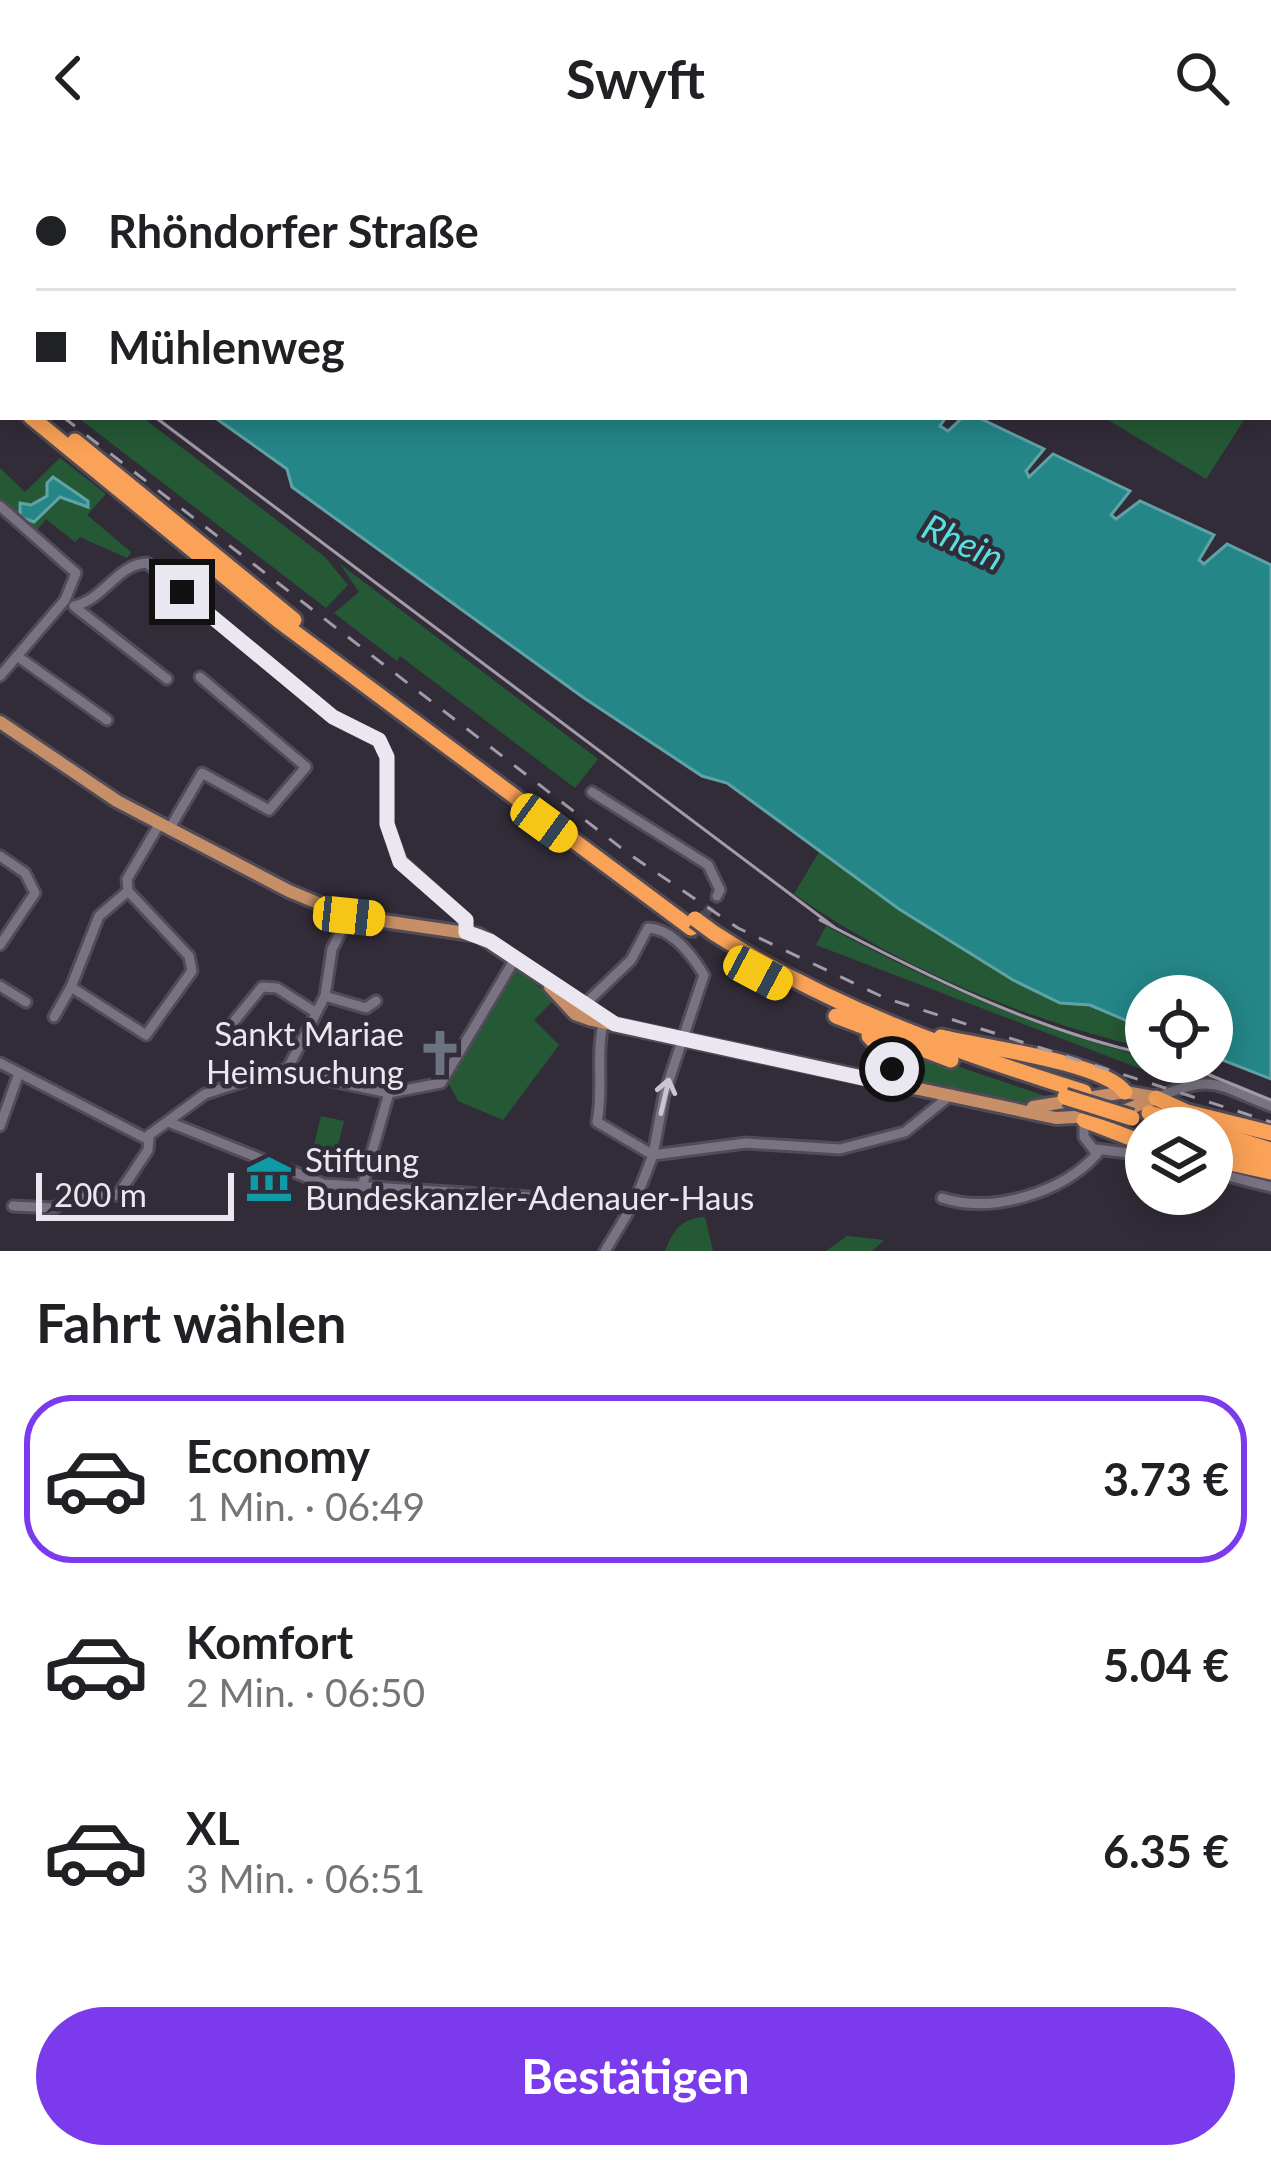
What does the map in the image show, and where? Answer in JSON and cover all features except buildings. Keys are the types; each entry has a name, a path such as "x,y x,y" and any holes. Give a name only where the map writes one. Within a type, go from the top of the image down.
{"highway":[{"path":"35,420 330,661 692,928 876,1020 1088,1096 1162,1102 1271,1133"},
{"path":"50,420 406,708 692,928"},
{"path":"712,937 885,1049 890,1084"},
{"path":"836,1016 1125,1116"},
{"path":"876,1020 1076,1068 1121,1085 1125,1092"},
{"path":"1162,1102 1169,1107"},
{"path":"1084,1120 1125,1136"},
{"path":"1233,1138 1271,1150"},
{"path":"1233,1150 1271,1162"},
{"path":"1233,1164 1271,1172"}],"main road":[{"path":"0,722 117,801 165,826 349,916 466,932 515,958 604,1019 890,1084 1084,1120 1162,1102"},
{"path":"1113,1115 1123,1108 1125,1092"},
{"path":"1018,1108 1125,1092 1162,1102"},
{"path":"1084,1120 1088,1096"}],"street":[{"path":"0,506 73,568 76,578 70,603"},
{"path":"0,676 70,603 104,594 139,562 147,563 333,717 379,740 387,757 387,824 400,862 466,920 466,932"},
{"path":"70,603 167,679"},
{"path":"17,656 107,720"},
{"path":"71,988 146,1035 192,971 189,956 128,891 127,879 202,773 269,810 306,767 200,677"},
{"path":"592,792 708,865 720,890 717,896"},
{"path":"0,856 25,873 35,893 0,945"},
{"path":"54,1017 71,988 99,916 128,891"},
{"path":"287,1070 325,995 332,949 349,916"},
{"path":"685,949 692,928"},
{"path":"586,1009 631,960 644,930 659,929 685,949 704,977 682,1038 653,1155 635,1201 605,1251"},
{"path":"148,1137 206,1094 287,1070 389,1093 430,1087 449,1077 515,958"},
{"path":"0,986 26,1002"},
{"path":"231,1025 262,987 277,988 315,1012"},
{"path":"325,995 366,1008 376,1001"},
{"path":"604,1019 597,1060 603,1098 597,1121 653,1155 746,1143 865,1147 924,1121 952,1094"},
{"path":"0,1063 148,1137"},
{"path":"0,1126 19,1073"},
{"path":"1162,1102 1211,1081 1271,1106"},
{"path":"362,1186 389,1093"},
{"path":"941,1198 982,1204 1014,1199 1086,1166 1097,1154 1084,1137 1084,1120"},
{"path":"171,1123 306,1180 530,1197"},
{"path":"13,1206 54,1208 71,1198 118,1195 148,1150 148,1137"},
{"path":"1095,1149 1125,1153"},
{"path":"1233,1177 1271,1187"}],"shaded area":[{"path":"81,420 146,420 325,557 348,585 326,608"},
{"path":"1108,420 1244,420 1206,479"},
{"path":"60,458 106,494 87,515 131,552 127,558 80,537 75,542 46,519 35,533 0,500 0,468 25,492","holes":["53,477 88,501 82,507 60,497 35,522 20,516 26,505 48,496"]},
{"path":"340,564 598,759 575,788 400,656 397,661 334,613 359,592"},
{"path":"819,852 899,909 1060,1003 1090,1005 1125,1021 1125,1043 1053,1022 962,987 875,945 794,894"},
{"path":"826,926 943,984 1125,1052 1125,1063 816,945"},
{"path":"519,970 554,1000 534,1020 559,1045 503,1120 458,1101 449,1084 509,973"},
{"path":"886,1042 1054,1099 1025,1102 900,1080"},
{"path":"321,1116 344,1121 335,1158 312,1152"},
{"path":"705,1217 713,1251 665,1251 679,1226"},
{"path":"847,1236 884,1240 872,1251 826,1251"}],"water":[{"name":"Rhein","path":"218,420 944,420 940,426 948,431 960,420 983,420 1044,449 1026,471 1029,477 1053,454 1130,491 1111,515 1116,519 1140,501 1214,535 1199,560 1204,564 1227,544 1271,565 1271,1079 1233,1064 1233,975 1125,975 1125,1020 1090,1005 1060,1003 1013,980 899,909 727,783 702,776 584,698 292,487 287,469"},
{"path":"53,477 88,501 88,507 60,497 34,522 20,517 20,503 31,505 47,496 47,483"}],"tunnel":[{"path":"692,937 717,896"}],"tram line":[{"path":"159,420 834,927"},
{"path":"820,920 1020,1015 1125,1049"},
{"path":"1229,1083 1271,1100"}],"railway":[{"path":"67,420 629,854 738,928 885,998 1271,1122"}],"place":[{"name":"Sankt Mariae Heimsuchung","path":"440,1053"},
{"name":"Stiftung Bundeskanzler-Adenauer-Haus","path":"269,1179"}],"route":[{"path":"182,592 333,717 379,740 387,757 387,824 400,862 466,920 466,932 490,941 615,1024 890,1084 892,1069"}]}
